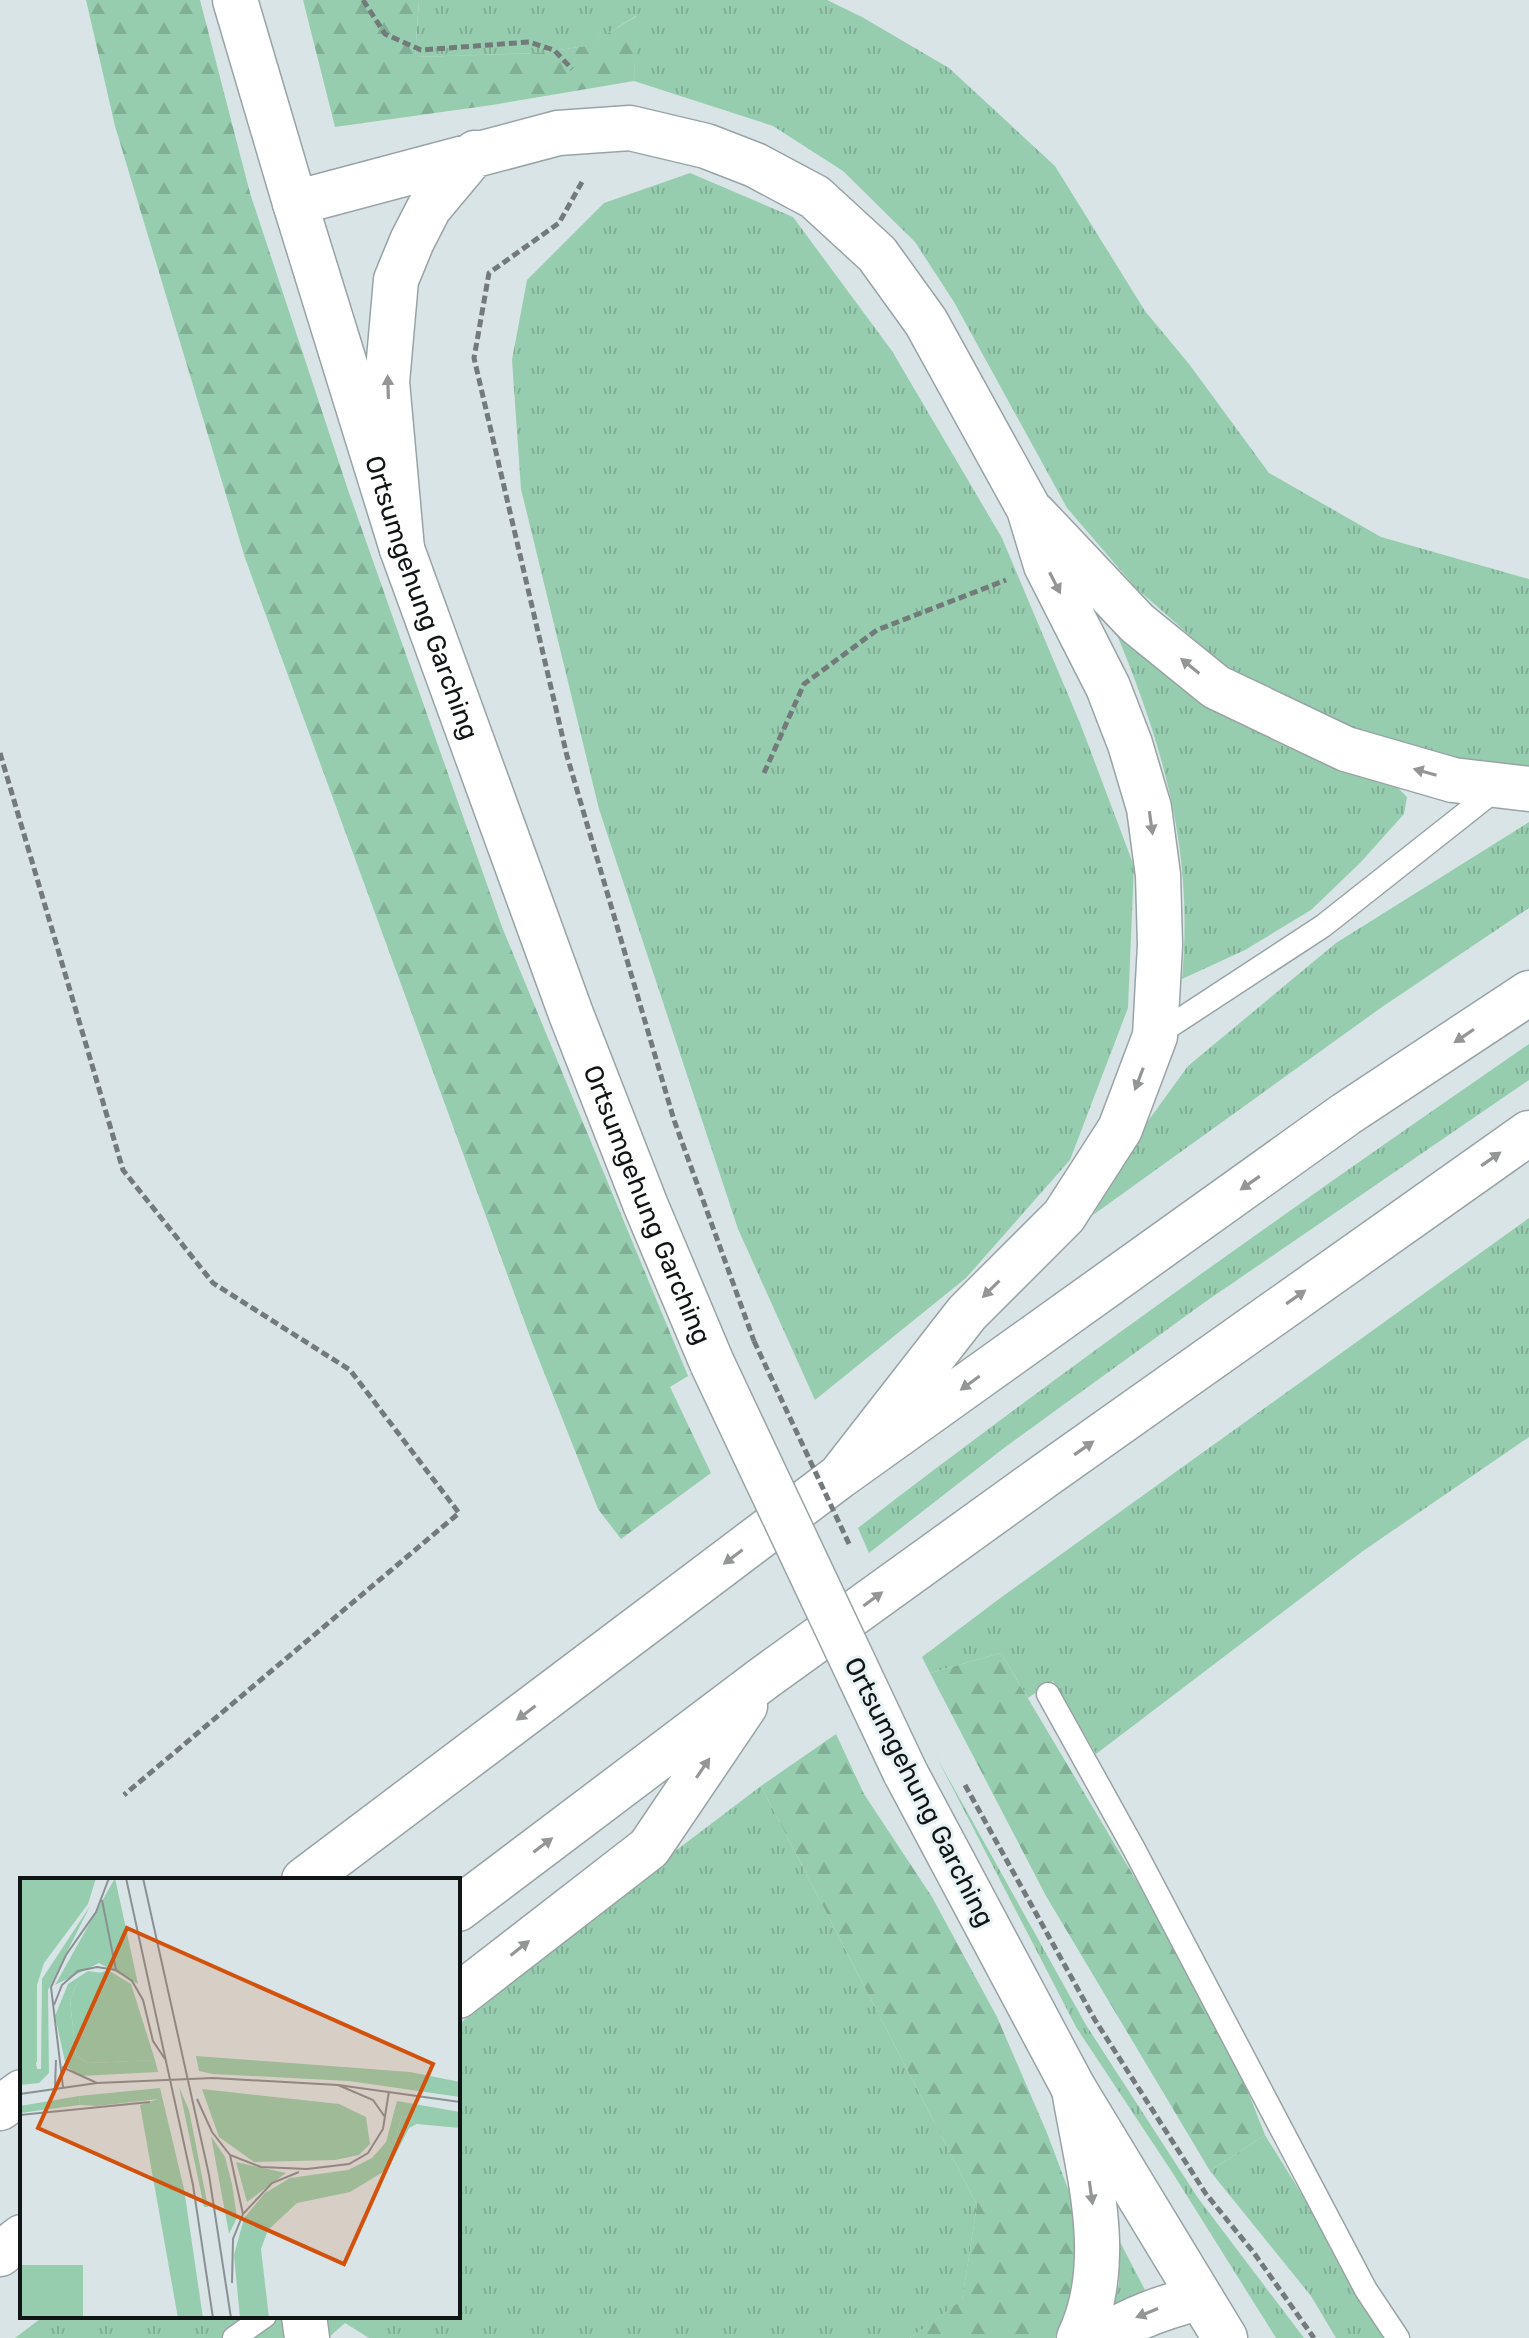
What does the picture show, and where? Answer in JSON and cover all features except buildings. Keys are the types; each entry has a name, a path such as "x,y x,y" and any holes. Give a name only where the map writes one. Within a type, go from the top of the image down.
{"main road":[{"name":"Ortsumgehung Garching","path":"235,0 402,549 577,1029 712,1363 905,1772 1074,2089 1225,2338"},
{"path":"295,203 558,133 630,128 706,146 755,165 815,197 877,254 926,322 1029,509 1046,565 1108,687 1130,744 1149,808 1158,875 1160,945 1155,1036 1120,1129 1064,1216 967,1313 840,1476"},
{"path":"402,549 387,382 396,280 429,208 475,153"},
{"path":"1029,509 1137,623 1216,687 1346,749 1453,780 1514,788"},
{"path":"307,1878 840,1476 1346,1114 1529,993"},
{"path":"460,1907 764,1678 1529,1133"},
{"path":"460,1994 649,1848 764,1678"},
{"path":"1074,2089 1099,2249 1088,2319 1079,2338"},
{"path":"0,2108 20,2093"},
{"path":"0,2254 20,2239"},
{"path":"1100,2338 1126,2322 1159,2308 1199,2298"},
{"path":"304,2318 307,2338"}],"lane":[{"path":"1155,1036 1323,926 1514,788"},
{"path":"1048,1694 1149,1877 1366,2290 1398,2338"},
{"path":"234,2338 262,2318"}],"path":[{"path":"363,0 385,34 421,50 529,42 554,50 572,69"},
{"path":"582,182 559,223 489,273 474,358 567,756 674,1120 754,1341"},
{"path":"764,773 804,684 877,630 1046,565"},
{"path":"0,753 123,1170 213,1283 350,1370 459,1513 124,1795"},
{"path":"960,1777 1104,2033 1206,2194 1254,2253 1314,2338"}],"green space":[{"path":"86,0 200,0 250,193 348,490 502,927 688,1376 670,1387 711,1473 621,1539 598,1509 532,1342 245,558 115,126"},
{"path":"303,0 419,0 415,57 537,53 586,46 637,16 634,81 335,127"},
{"path":"419,0 827,0 949,68 1055,166 1145,311 1189,364 1269,473 1381,537 1529,579 1529,769 1448,758 1383,741 1301,706 1220,662 1135,587 1067,508 954,302 915,242 843,171 773,126 634,81 636,16 587,46 537,53 415,57"},
{"path":"690,173 793,217 892,351 1002,538 1080,723 1134,866 1128,1008 1070,1160 966,1278 815,1400 738,1229 599,809 521,489 512,360 527,280 604,203"},
{"path":"1113,625 1324,759 1397,787 1407,797 1404,814 1360,863 1311,910 1245,950 1182,979 1185,931 1183,886 1171,798 1147,713"},
{"path":"1529,822 1529,908 1382,1007 1093,1215 1148,1121 1188,1066 1336,943"},
{"path":"1529,1044 1529,1080 1205,1302 1004,1448 869,1553 858,1528 1190,1282"},
{"path":"1529,1218 1529,1437 1363,1551 1096,1754 1053,1681 1028,1698 1001,1653 930,1673 922,1657"},
{"path":"1001,1653 1221,2023 1265,2135 1210,2171 1046,1896 930,1673"},
{"path":"836,1734 864,1794 932,1897 997,2017 1047,2133 1079,2218 1077,2279 1055,2338 910,2338 962,2300 977,2205 761,1786"},
{"path":"936,1756 1086,2025 1198,2198 1304,2338 1276,2338 1076,2027"},
{"path":"761,1786 977,2205 962,2301 910,2338 369,2338 345,2323 328,2338 323,2318 460,2318 460,2024 505,1980"},
{"path":"1265,2135 1391,2338 1336,2338 1311,2296 1210,2171"},
{"path":"1119,2240 1145,2290 1110,2306 1119,2284"},
{"path":"41,2318 285,2318 287,2338 15,2338"}]}
